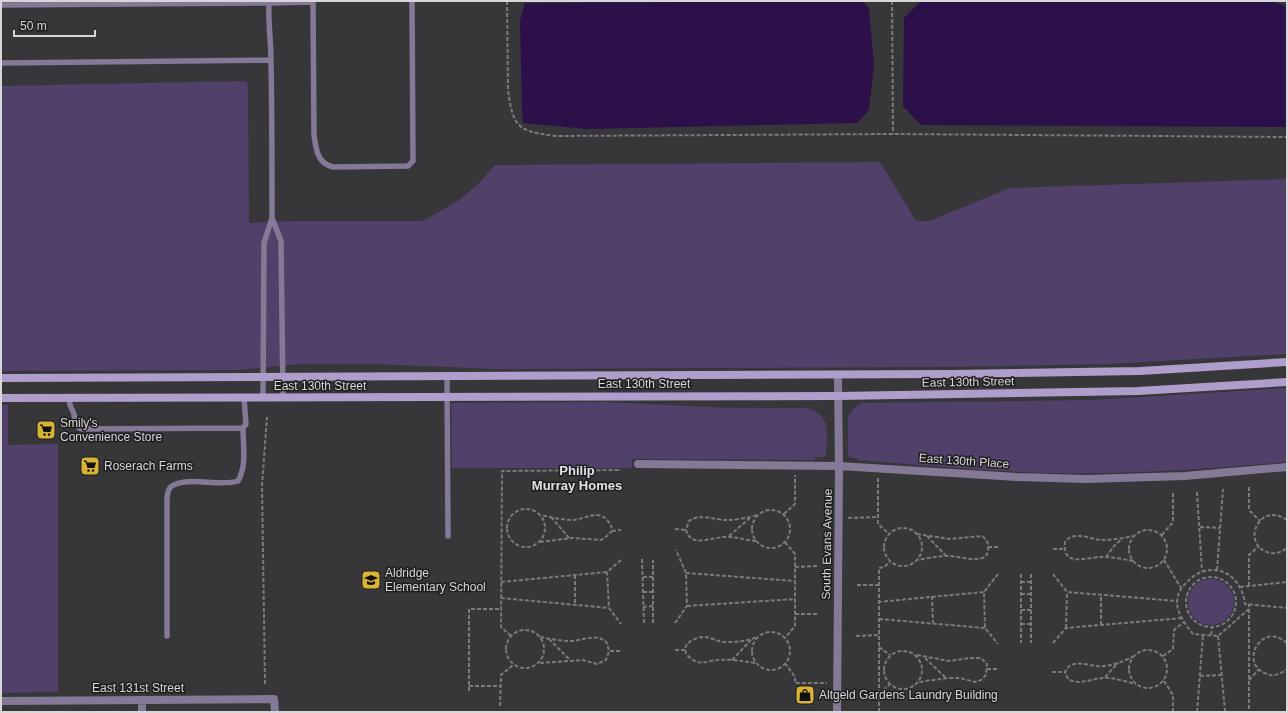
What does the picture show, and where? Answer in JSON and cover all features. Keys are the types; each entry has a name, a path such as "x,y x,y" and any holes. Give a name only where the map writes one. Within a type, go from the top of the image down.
{"main road":[{"name":"East 130th Street","path":"1,378 838,375 1140,371 1287,362"},
{"name":"East 130th Street","path":"1,398 839,396 1138,391 1287,382"}],"street":[{"name":"South Evans Avenue","path":"837,712 839,466 838,375"},
{"name":"East 130th Place","path":"638,464 839,466 1017,477 1086,479 1185,476 1287,467"},
{"name":"East 131st Street","path":"1,701 274,699 274,712"},
{"path":"142,700 142,712"}],"lane":[{"path":"1,6 313,2 314,135 319,156 322,163 326,166 379,167 408,166 413,161 412,1"},
{"path":"264,398 264,243 272,218 271,60 270,31 268,24 269,3"},
{"path":"1,63 271,60"},
{"path":"272,218 280,241 283,398"},
{"path":"447,377 448,536"},
{"path":"68,398 74,414 75,423 82,429 243,428"},
{"path":"167,636 167,497 169,490 172,486 186,482 226,482 238,480 241,476 243,467 243,428 246,424 244,398"}],"path":[{"path":"507,1 508,90 513,115 518,125 527,131 555,136 893,134 1287,137"},
{"path":"892,1 893,134"},
{"path":"265,684 262,486 267,417"},
{"path":"511,636 501,628 502,471 621,470"},
{"path":"784,514 795,504 795,470"},
{"path":"878,473 878,524 889,534"},
{"path":"1249,487 1248,510 1260,521"},
{"path":"1217,570 1223,489"},
{"path":"1197,492 1202,571"},
{"path":"1162,535 1173,522 1173,493"},
{"path":"612,531 611,525 606,519 596,514 572,520 550,517 541,515 532,510 522,509 512,514 506,528 509,538 516,545 526,548 540,542 569,538 602,540 612,531 621,530"},
{"path":"756,541 729,537 698,541 692,539 686,530 689,521 696,517 726,520 751,517 761,512 775,510 784,514 789,522 790,535 785,542 777,548 768,548 759,544 752,532 754,519 757,515"},
{"path":"540,542 545,533 541,515"},
{"path":"1287,520 1276,515 1270,515 1260,521 1255,530 1254,536 1259,546 1263,550 1279,553 1287,548"},
{"path":"550,517 569,538"},
{"path":"729,537 751,517"},
{"path":"847,518 878,517"},
{"path":"1199,527 1220,528"},
{"path":"917,534 950,539 982,536 987,541 988,547 988,553 982,558 976,560 961,556 946,556 918,560 905,567 890,562 887,558 884,543 889,534 898,528 913,530 922,542 923,547 918,560"},
{"path":"675,529 686,530"},
{"path":"1133,561 1129,548 1134,536 1144,530 1157,531 1162,535 1165,539 1168,550 1164,560 1160,564 1151,568 1141,567 1133,561 1106,557 1091,557 1076,560 1070,558 1064,549 1065,542 1071,537 1078,536 1102,540 1134,536"},
{"path":"926,535 946,556"},
{"path":"1106,557 1114,546 1124,537"},
{"path":"785,542 795,554 796,581 795,626 785,638"},
{"path":"1249,586 1250,555 1259,546"},
{"path":"988,547 998,547"},
{"path":"1053,549 1064,549"},
{"path":"675,623 687,606 686,573 676,550"},
{"path":"642,559 644,624"},
{"path":"501,582 607,572 621,560"},
{"path":"653,624 654,560"},
{"path":"1164,560 1181,588"},
{"path":"879,712 879,568 884,567 890,562"},
{"path":"795,567 817,566"},
{"path":"1211,570 1211,578"},
{"path":"1249,609 1218,636 1193,634 1184,622 1178,610 1177,601 1181,588 1188,580 1202,571 1217,570 1228,574 1238,582 1244,594 1245,604 1287,608"},
{"path":"607,572 609,608 621,624"},
{"path":"686,573 796,581"},
{"path":"998,574 984,592 985,628 998,644"},
{"path":"1021,574 1021,643"},
{"path":"1031,574 1031,643"},
{"path":"1053,574 1067,592 1066,628 1053,643"},
{"path":"575,575 575,604"},
{"path":"643,577 654,577"},
{"path":"1204,578 1211,578 1224,581 1234,592 1236,598 1236,605 1230,618 1225,623 1212,627 1205,626 1194,620 1190,615 1186,603 1189,590 1193,585 1204,578"},
{"path":"1021,582 1031,582"},
{"path":"1240,587 1287,582"},
{"path":"857,585 879,585"},
{"path":"643,592 653,592"},
{"path":"878,602 984,592"},
{"path":"1067,592 1177,601"},
{"path":"1021,594 1031,594"},
{"path":"1101,594 1101,625"},
{"path":"932,596 933,623"},
{"path":"501,598 609,608"},
{"path":"687,606 795,599"},
{"path":"1249,604 1249,709"},
{"path":"643,607 653,606"},
{"path":"469,691 469,609 501,609"},
{"path":"1021,610 1031,610"},
{"path":"795,614 818,614"},
{"path":"1066,628 1182,618"},
{"path":"879,619 985,628"},
{"path":"1163,656 1173,649 1174,630 1184,622"},
{"path":"1021,624 1031,624"},
{"path":"1211,635 1212,627"},
{"path":"540,637 572,641 591,637 599,638 607,643 610,651 606,660 597,664 583,660 570,660 540,663 527,669 514,665 508,658 506,644 511,636 515,633 526,630 536,633 540,637 543,640 545,650 540,663"},
{"path":"771,631 781,634 785,638 788,642 790,652 789,657 779,668 769,670 755,663 731,660 693,661 688,656 686,650 689,641 693,638 699,637 706,637 725,642 752,639 771,631"},
{"path":"856,636 879,635"},
{"path":"1197,712 1203,635"},
{"path":"1218,636 1225,711"},
{"path":"755,663 751,649 757,637"},
{"path":"1287,642 1276,637 1265,638 1257,645 1253,656 1256,665 1263,673 1273,676 1287,669"},
{"path":"548,638 570,660"},
{"path":"731,660 752,639"},
{"path":"879,647 890,655"},
{"path":"675,650 686,650"},
{"path":"917,655 922,665 922,677 919,682 907,689 898,688 890,684 884,671 886,660 890,655 900,650 906,650 925,657 949,661 981,658 986,663 987,669 986,675 981,680 975,682 960,678 945,678 919,682"},
{"path":"1143,650 1159,653 1163,656 1168,666 1164,681 1155,687 1150,688 1105,677 1084,682 1071,681 1067,678 1065,672 1068,667 1073,664 1082,663 1093,666 1104,666 1134,656 1143,650"},
{"path":"610,651 621,651"},
{"path":"1134,656 1130,664 1129,673 1132,681 1136,684"},
{"path":"925,657 945,678"},
{"path":"1105,677 1119,662"},
{"path":"785,663 796,677 796,683 827,683"},
{"path":"500,706 501,675 514,665"},
{"path":"987,669 998,669"},
{"path":"1249,680 1259,669"},
{"path":"879,670 884,671"},
{"path":"1052,672 1065,672"},
{"path":"1200,676 1222,675"},
{"path":"1164,681 1173,695 1173,712"},
{"path":"879,694 890,684"},
{"path":"469,686 501,686"}],"shaded area":[{"path":"863,1 869,9 874,64 869,110 857,123 587,129 523,123 520,20 525,3"},
{"path":"921,1 1272,1 1287,7 1287,127 921,125 903,106 904,18"},
{"path":"247,82 248,88 249,223 292,221 423,221 458,201 479,183 495,165 880,162 916,221 929,221 1010,188 1287,179 1287,354 1109,364 955,367 498,369 371,364 302,364 237,370 1,371 1,86"},
{"path":"1287,388 1287,462 1168,471 1048,473 858,460 858,458 850,458 848,455 848,416 854,408 862,403 1091,400"},
{"path":"603,402 732,408 807,408 815,411 824,421 827,433 826,455 823,457 815,457 815,460 632,459 632,468 452,468 451,403"},
{"path":"1,405 8,405 8,445 58,444 58,692 1,693"},
{"path":"1211,579 1224,583 1230,589 1234,602 1230,615 1224,621 1211,625 1198,621 1192,615 1188,602 1192,589 1198,583"}],"place":[{"name":"Smily's Convenience Store","path":"46,430"},
{"name":"Roserach Farms","path":"90,466"},
{"name":"Aldridge Elementary School","path":"371,580"},
{"name":"Altgeld Gardens Laundry Building","path":"805,695"}],"district":[{"name":"Philip Murray Homes","path":"577,478"}]}
